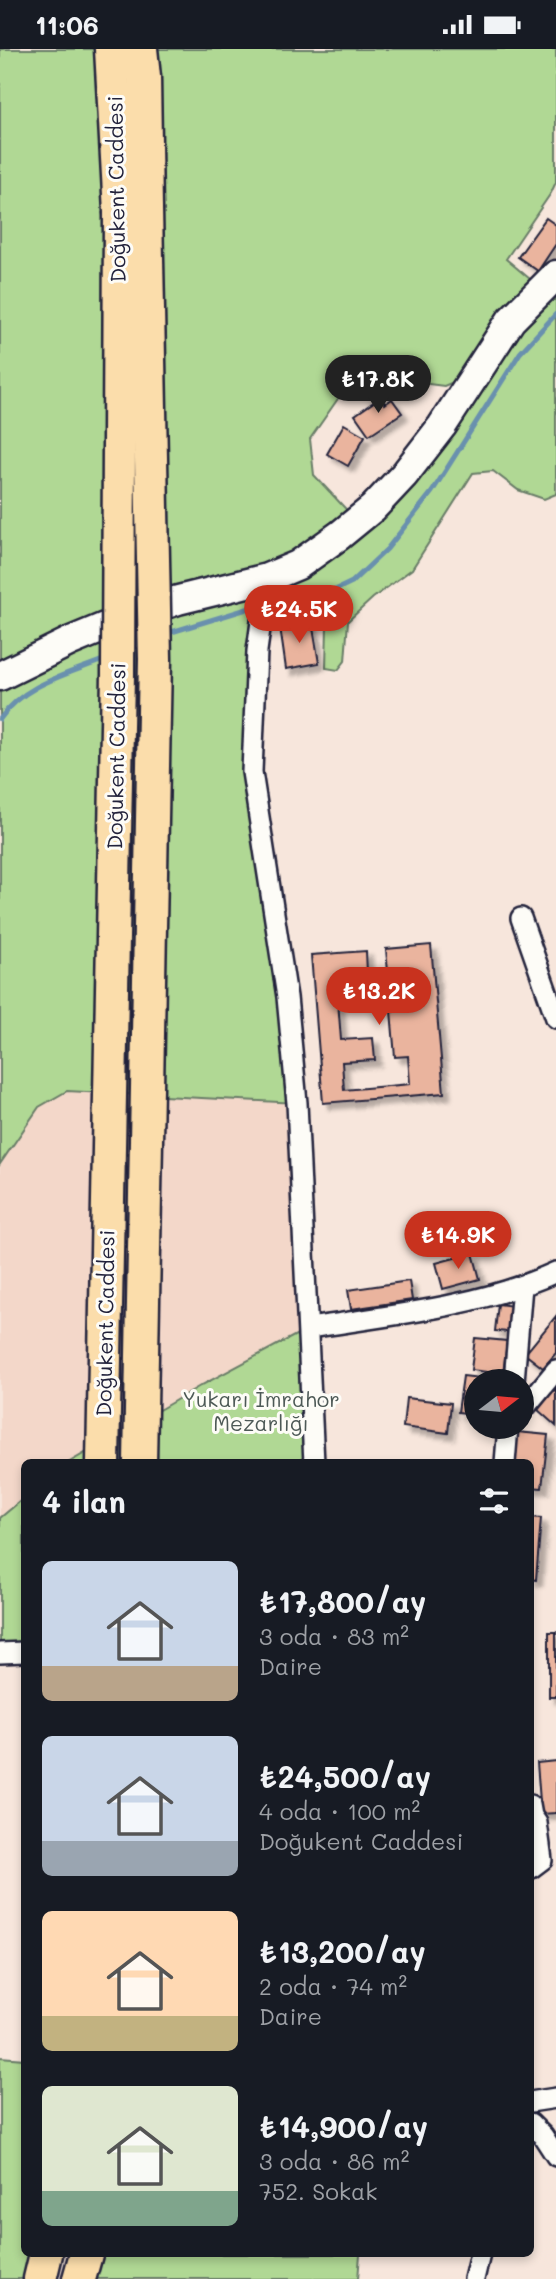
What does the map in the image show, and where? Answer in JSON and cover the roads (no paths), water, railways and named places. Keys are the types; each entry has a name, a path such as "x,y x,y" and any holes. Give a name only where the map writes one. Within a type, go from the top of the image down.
{"main road":[{"name":"Doğukent Caddesi","path":"111,49 133,211 155,659 140,1459"},
{"name":"Doğukent Caddesi","path":"103,1459 118,674 133,211 144,76 141,49"},
{"path":"40,2279 45,2257"},
{"path":"79,2279 85,2257"}],"street":[{"path":"0,675 129,617 178,600 267,578 298,565 340,535 381,500 404,475 442,426 511,320 556,275"},
{"path":"267,578 257,651 252,772 287,997 297,1103 314,1459"},
{"path":"521,918 556,1018"},
{"path":"309,1328 438,1308 522,1286 556,1272"},
{"path":"515,1369 522,1286"},
{"path":"534,1397 556,1370"},
{"path":"505,1459 508,1439"},
{"path":"0,1653 21,1652"},
{"path":"534,1818 542,1860 534,1866"},
{"path":"534,2101 556,2098"},
{"path":"534,2127 556,2156"},
{"path":"474,2279 479,2257"}],"waterway":[{"path":"269,604 329,593 352,582 387,549 432,492 520,353 556,314"},
{"path":"165,634 260,605"},
{"path":"0,719 10,707 35,688 108,658"}],"park label":[{"name":"Yukarı İmrahor Mezarlığı","path":"261,1412"}]}
